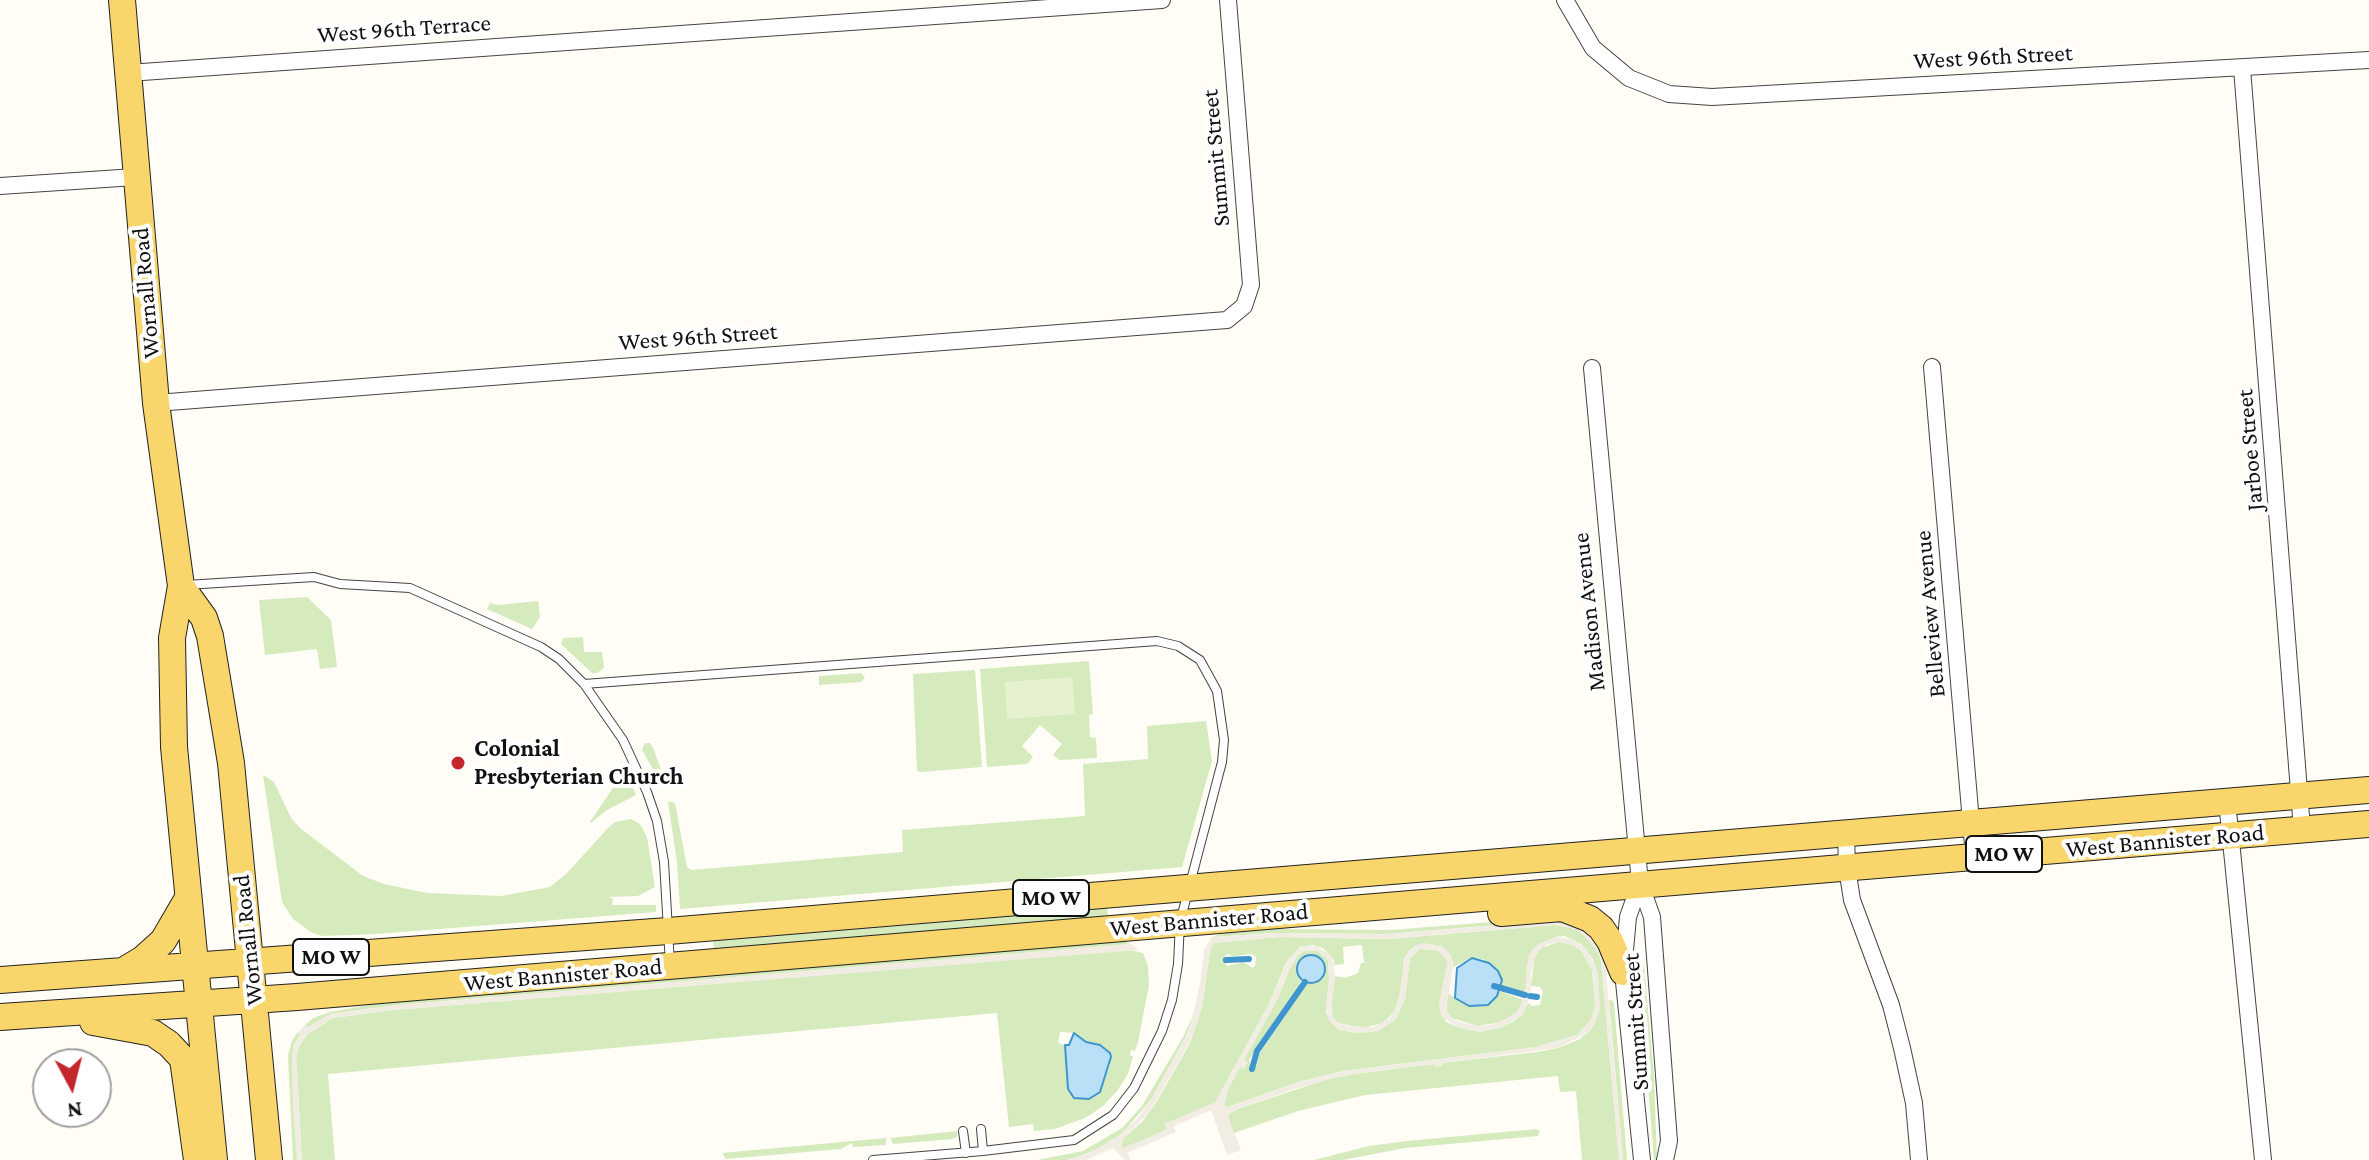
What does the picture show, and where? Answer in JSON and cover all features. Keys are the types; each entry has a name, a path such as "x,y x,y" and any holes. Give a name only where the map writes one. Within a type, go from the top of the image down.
{"main road":[{"name":"Wornall Road","path":"122,0 156,403 181,586 172,638 174,747 214,1160"},
{"name":"Wornall Road","path":"181,586 204,618 210,636 231,763 269,1160"},
{"name":"West Bannister Road","path":"0,980 668,931 2369,790"},
{"name":"West Bannister Road","path":"0,1017 254,1000 2369,824"},
{"path":"121,972 143,959 163,941 188,898"},
{"path":"1348,909 1391,921 1562,908 1590,919 1601,928 1623,972"},
{"path":"34,1015 127,1026 153,1033 169,1044 183,1059 197,1160"}],"street":[{"name":"West 96th Terrace","path":"128,73 1162,0"},
{"name":"Summit Street","path":"1228,0 1251,285 1240,310"},
{"name":"West 96th Street","path":"1565,0 1593,48 1624,74 1669,94 1712,97 2369,60"},
{"name":"Jarboe Street","path":"2242,68 2302,829"},
{"path":"0,186 135,177"},
{"name":"West 96th Street","path":"156,403 1227,320 1240,310"},
{"name":"Belleview Avenue","path":"1932,367 1974,857"},
{"name":"Madison Avenue","path":"1592,368 1640,883"},
{"path":"2227,801 2263,1160"},
{"path":"1846,834 1852,900 1891,1005 1914,1103 1919,1160"},
{"name":"Summit Street","path":"1640,883 1628,917 1623,972 1642,1160"},
{"name":"Summit Street","path":"1640,883 1652,917 1669,1141 1665,1160"}],"lane":[{"path":"181,586 314,577 340,584 410,588 541,647 559,659 584,684 623,740 647,792 662,844 671,966"},
{"path":"584,684 1157,641 1178,646 1200,660 1208,670 1217,691 1224,740 1222,762 1180,922 1172,1000 1162,1031 1124,1104 1113,1115 1074,1140 873,1160"},
{"path":"981,1129 983,1151"},
{"path":"963,1131 966,1153"}],"green space":[{"path":"307,597 331,620 337,667 320,669 317,649 265,655 259,600"},
{"path":"538,601 540,617 532,629 487,609 490,603"},
{"path":"583,637 584,652 602,652 604,668 597,673 592,673 561,644 563,638"},
{"path":"1089,661 1093,714 1089,715 1090,737 1096,738 1097,758 1060,760 1053,755 1062,744 1040,725 1022,746 1033,757 1027,764 987,767 980,669"},
{"path":"975,670 982,767 917,771 913,674"},
{"path":"861,673 865,678 861,682 819,685 819,676"},
{"path":"1072,677 1075,714 1007,719 1005,682"},
{"path":"1206,721 1212,761 1182,867 680,909 668,802 674,802 687,867 691,870 903,852 902,830 1085,816 1083,764 1148,759 1147,726"},
{"path":"645,743 650,743 653,748 664,777 657,776 642,750"},
{"path":"625,770 636,795 607,810 591,823 590,822"},
{"path":"263,775 274,782 291,818 300,828 363,876 427,893 501,896 550,887 615,822 631,819 640,824 647,837 655,887 638,896 609,897 613,899 612,905 656,905 656,912 376,934 323,936 312,933 293,919 282,902"},
{"path":"1107,906 1108,917 722,949 714,949 713,939"},
{"path":"1556,917 1582,924 1550,921 1386,934 1275,933 1212,937 1223,933 1278,929 1389,930"},
{"path":"1555,925 1573,928 1584,935 1601,960 1619,1160 1582,1160 1576,1091 1560,1092 1558,1076 1365,1095 1298,1111 1234,1133 1228,1118 1238,1109 1328,1079 1370,1071 1435,1064 1436,1067 1442,1066 1442,1063 1537,1052 1578,1040 1590,1031 1600,1008 1593,959 1581,944 1565,936 1555,937 1529,955 1526,990 1521,992 1501,985 1498,971 1482,959 1472,958 1453,967 1442,946 1410,949 1404,960 1395,1011 1383,1023 1363,1028 1338,1023 1333,1018 1331,1007 1335,976 1346,978 1358,973 1361,963 1364,963 1362,945 1343,947 1344,964 1334,965 1334,960 1323,948 1313,945 1300,947 1286,963 1269,1004 1215,1103 1165,1124 1168,1129 1123,1149 1123,1139 1142,1122 1156,1103 1190,1043 1202,1007 1213,943 1279,937 1389,939","holes":["1227,954 1252,954 1256,957 1255,966 1253,968 1243,962 1227,966 1223,959"]},
{"path":"1123,941 1131,944 397,1005 331,1014 307,1028 305,1025 313,1018 330,1012 386,1002"},
{"path":"1559,942 1573,945 1581,951 1592,970 1595,1006 1591,1020 1577,1035 1536,1047 1343,1071 1224,1106 1228,1089 1240,1067 1244,1069 1247,1063 1244,1060 1278,998 1290,968 1304,951 1318,951 1328,960 1326,1013 1339,1030 1358,1033 1378,1031 1396,1019 1405,999 1410,958 1420,949 1437,950 1448,961 1439,1005 1446,1022 1480,1032 1511,1023 1522,1015 1528,1003 1540,1005 1543,991 1540,987 1531,986 1534,959 1540,948","holes":["1297,968 1325,973 1320,981 1308,982 1260,1053 1256,1067 1252,1068 1249,1060 1298,988 1301,980"]},
{"path":"1128,950 1143,953 1148,966 1149,985 1138,1042 1135,1051 1131,1050 1130,1055 1133,1056 1128,1074 1117,1091 1102,1107 1085,1118 1055,1129 1034,1131 1033,1124 1009,1127 997,1013 328,1074 335,1160 302,1160 296,1056 299,1046 308,1034 333,1018 393,1010","holes":["1060,1032 1074,1033 1086,1042 1100,1045 1110,1065 1100,1092 1089,1099 1068,1089 1065,1045 1058,1043"]},
{"path":"1638,965 1644,965 1654,1076 1657,1160 1654,1160"},
{"path":"1499,991 1524,1000 1517,1012 1501,1022 1478,1026 1452,1018 1446,1012 1448,993 1455,998 1497,996"},
{"path":"1609,1000 1614,1003 1627,1160 1623,1160"},
{"path":"1196,1009 1183,1044 1152,1098 1123,1133 1080,1156 1066,1160 1037,1160 1083,1151 1122,1128 1142,1106"},
{"path":"297,1033 301,1034 294,1044 292,1059 297,1160 293,1160 288,1056"},
{"path":"957,1131 957,1137 953,1139 893,1144 890,1138"},
{"path":"1540,1131 1538,1136 1405,1148 1343,1160 1314,1160 1369,1146"},
{"path":"886,1138 886,1145 853,1147 852,1143 841,1149 726,1159 722,1153"}],"shaded area":[{"path":"1556,921 1586,930 1599,942 1605,961 1623,1160 1619,1160 1601,960 1584,935 1572,928 1555,925 1389,939 1279,937 1213,943 1202,1007 1192,1038 1151,1110 1121,1142 1123,1148 1167,1130 1165,1124 1215,1102 1269,1004 1289,958 1302,946 1317,946 1332,956 1335,976 1331,1012 1336,1021 1347,1026 1373,1027 1390,1018 1398,1003 1405,956 1414,946 1424,943 1442,946 1451,955 1453,967 1446,1010 1460,1022 1490,1025 1517,1012 1525,996 1531,951 1538,944 1555,937 1573,939 1587,950 1598,972 1600,1008 1595,1024 1588,1033 1557,1048 1443,1063 1443,1066 1436,1067 1434,1064 1342,1076 1238,1109 1228,1118 1241,1150 1227,1155 1211,1110 1174,1126 1176,1132 1127,1153 1131,1160 1125,1160 1113,1148 1086,1160 1066,1160 1090,1153 1117,1137 1137,1119 1152,1098 1189,1030 1204,950 1212,937 1275,933 1386,934","holes":["1559,942 1573,945 1581,951 1592,970 1595,1006 1591,1020 1577,1035 1536,1047 1343,1071 1224,1106 1228,1089 1240,1067 1244,1069 1247,1062 1244,1060 1278,998 1290,968 1304,951 1318,951 1328,960 1326,1007 1329,1021 1339,1030 1358,1033 1378,1031 1396,1019 1405,999 1410,958 1420,949 1437,950 1448,961 1439,1005 1441,1016 1457,1027 1480,1032 1501,1028 1522,1015 1531,995 1531,972 1537,952 1548,944"]},
{"path":"1131,944 1139,950 393,1010 333,1018 308,1034 296,1056 302,1160 297,1160 293,1109 294,1044 301,1034 297,1033 305,1025 307,1027 331,1014 397,1005"}],"water":[{"path":"1311,955 1321,959 1325,969 1321,979 1311,983 1301,979 1297,969 1301,959"},
{"path":"1472,958 1489,963 1502,980 1497,996 1488,1005 1469,1006 1455,998 1457,968"},
{"path":"1074,1033 1086,1042 1100,1045 1111,1057 1100,1092 1089,1099 1074,1098 1068,1089 1065,1045 1069,1045"}],"waterway":[{"path":"1226,960 1249,959"},
{"path":"1252,1069 1257,1051 1305,982"},
{"path":"1494,986 1525,995"},
{"path":"1530,996 1537,997"}],"place":[{"name":"Colonial Presbyterian Church","path":"458,763"}]}
